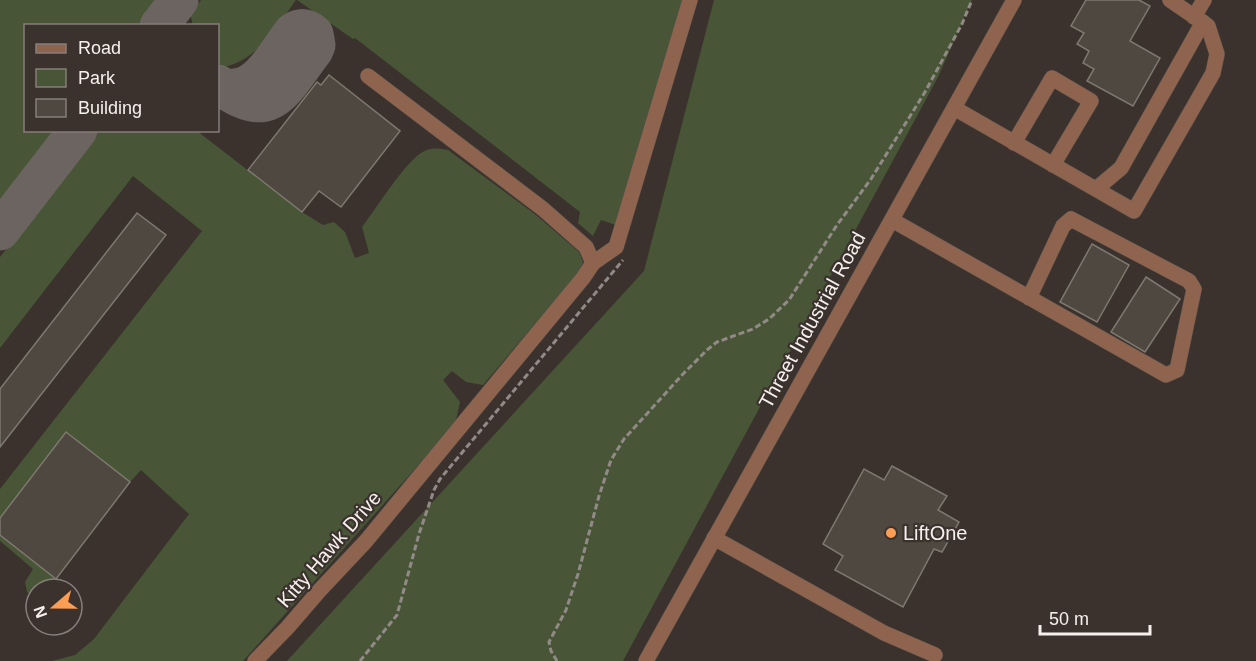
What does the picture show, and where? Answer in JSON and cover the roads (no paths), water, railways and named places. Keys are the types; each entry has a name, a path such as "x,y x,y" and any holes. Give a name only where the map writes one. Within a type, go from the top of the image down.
{"street":[{"name":"Kitty Hawk Drive","path":"255,661 366,541 593,263 616,247 690,0"},
{"name":"Threet Industrial Road","path":"646,661 1014,0"},
{"path":"954,108 1134,211 1213,73 1217,54 1208,26 1170,0"},
{"path":"1096,189 1121,168 1198,19 1204,0"},
{"path":"368,76 543,208 586,247 593,263"},
{"path":"1014,142 1052,78 1091,101 1053,165"},
{"path":"892,220 1029,298 1166,375 1177,370 1194,289 1189,281 1071,219 1063,225 1029,298"},
{"path":"714,538 884,633 934,655"}],"place":[{"name":"LiftOne","path":"891,533"}]}
